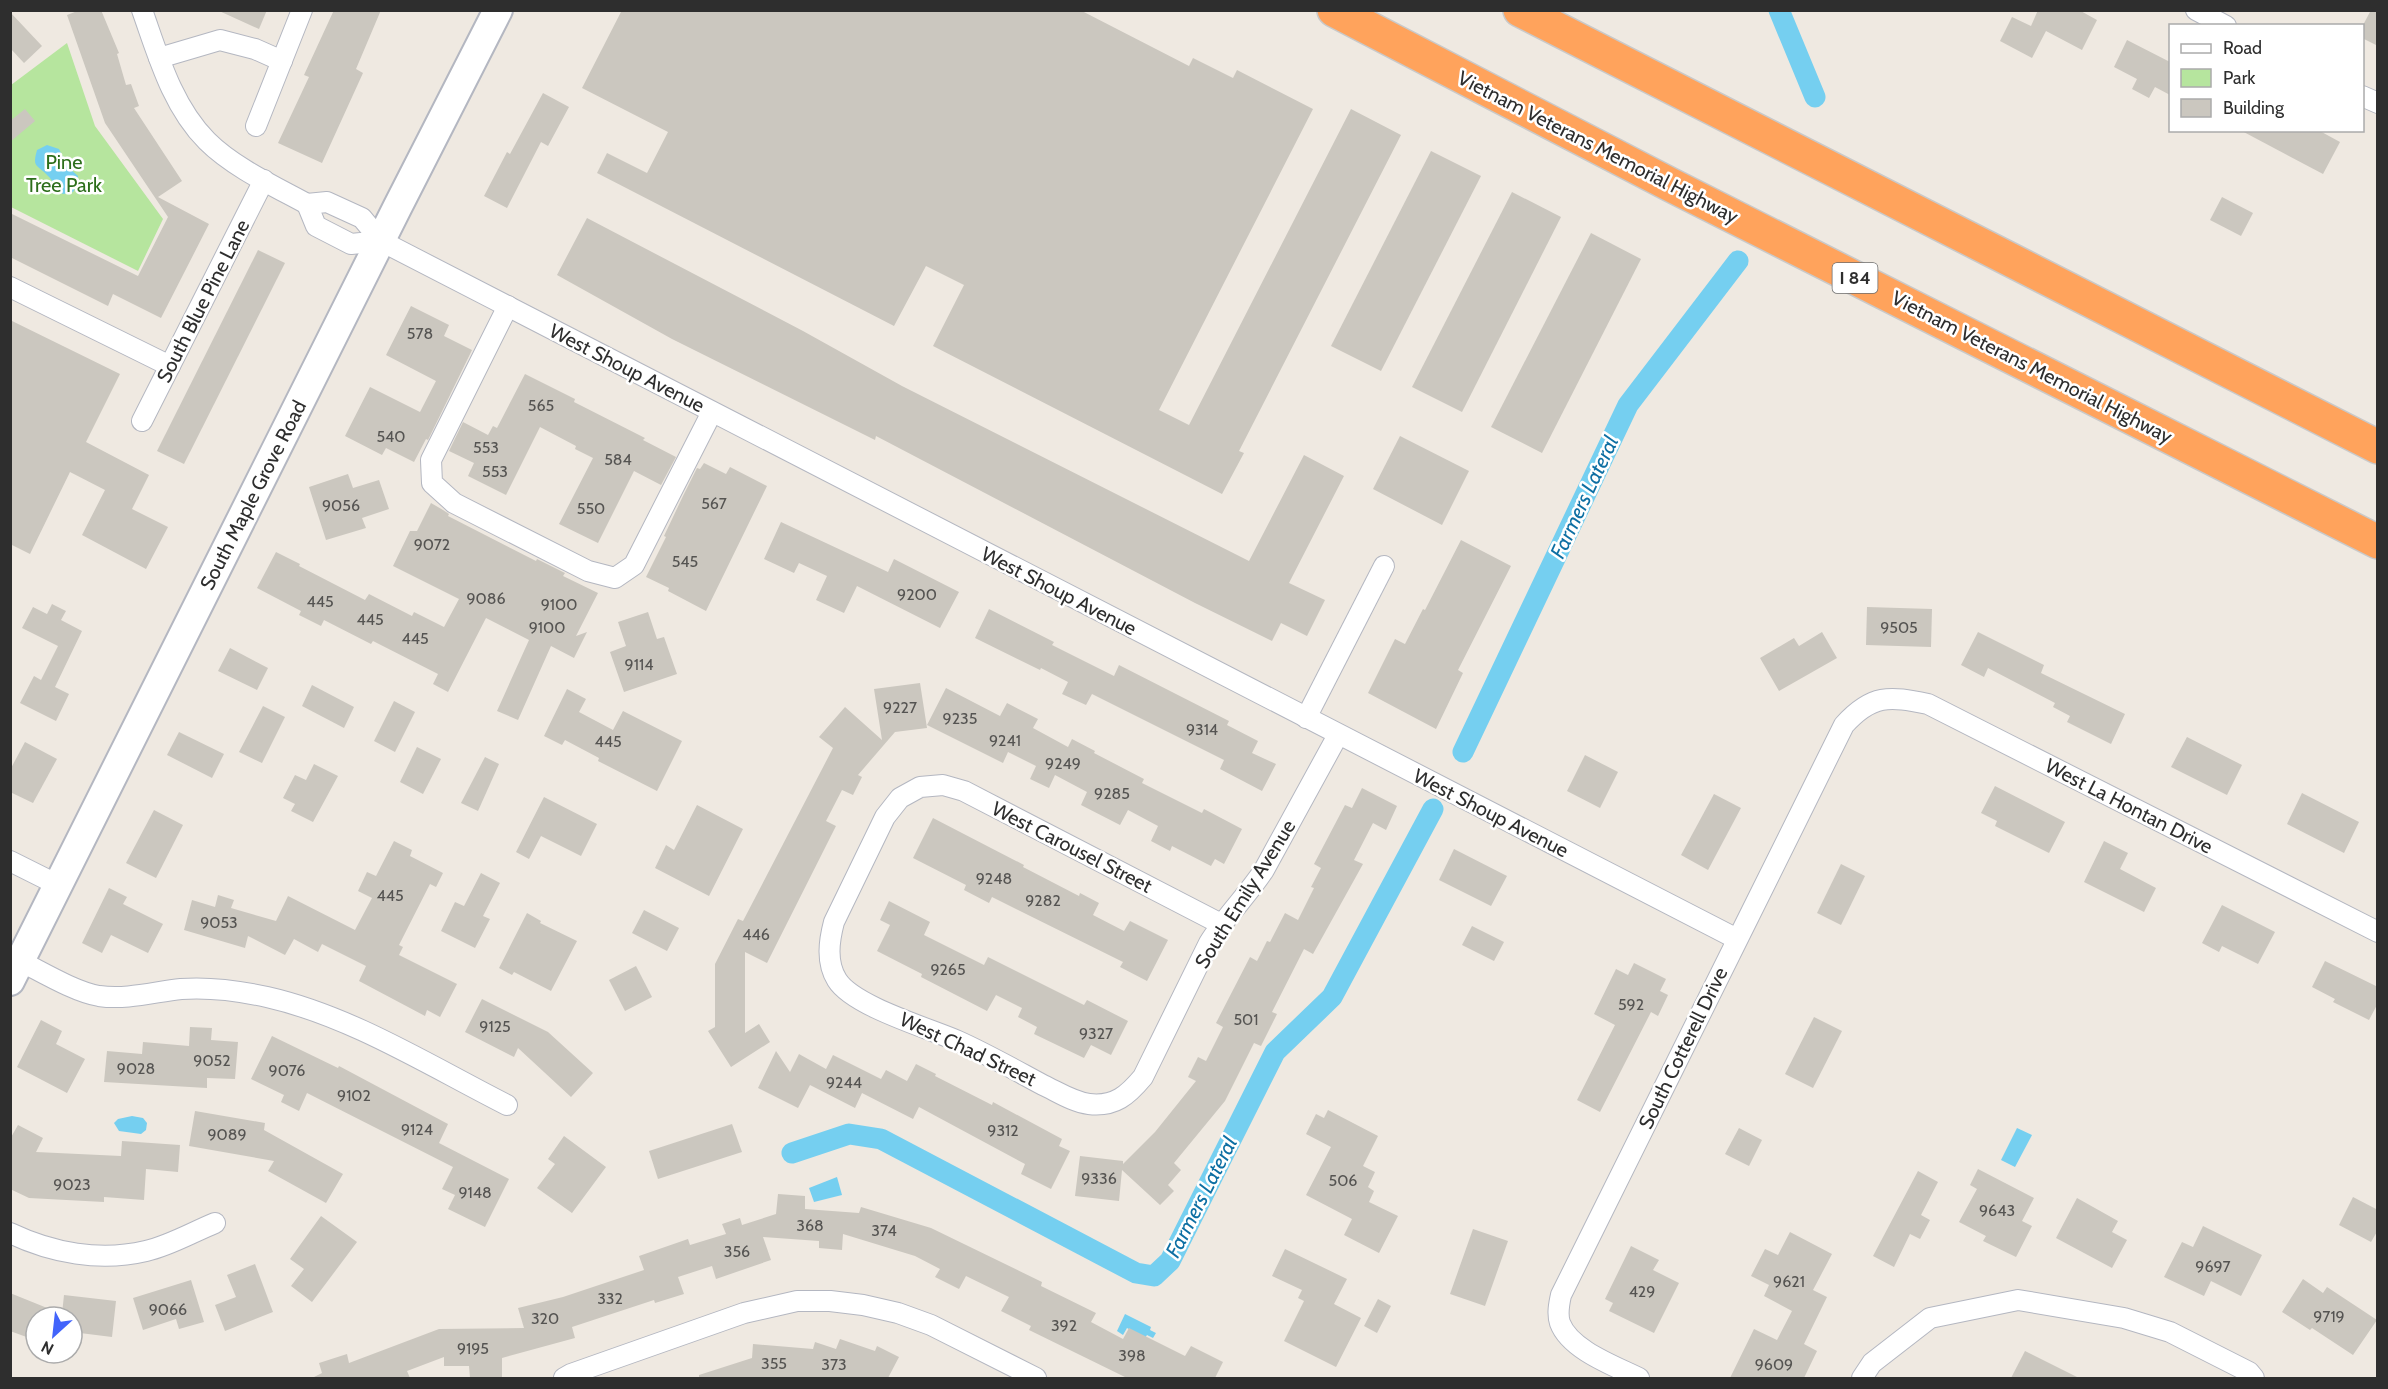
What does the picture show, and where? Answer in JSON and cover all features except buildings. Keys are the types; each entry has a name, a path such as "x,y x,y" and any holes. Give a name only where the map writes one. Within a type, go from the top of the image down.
{"highway":[{"name":"Vietnam Veterans Memorial Highway","path":"1334,10 1671,185 2378,542"},
{"path":"1520,10 2378,447"}],"main road":[{"name":"South Maple Grove Road","path":"15,971 498,10"}],"street":[{"path":"142,10 177,100 207,140 248,171 307,204 316,226 351,244 381,241"},
{"path":"256,126 302,10"},
{"path":"2196,10 2222,24"},
{"path":"159,58 220,40 282,61"},
{"path":"2364,97 2378,103"},
{"name":"South Blue Pine Lane","path":"142,421 264,180"},
{"name":"West Shoup Avenue","path":"307,204 327,202 362,218 381,241 1737,939"},
{"path":"10,287 170,366"},
{"path":"508,306 431,460 432,483 454,503 588,571 615,578 634,565 712,412"},
{"path":"1306,718 1384,566"},
{"name":"West La Hontan Drive","path":"1876,700 1902,698 1928,704 2378,932"},
{"name":"South Cotterell Drive","path":"1639,1378 1581,1349 1560,1323 1558,1307 1561,1295 1844,725 1857,710 1876,700"},
{"name":"South Emily Avenue","path":"1107,1104 1128,1095 1143,1077 1209,943 1221,924 1251,890 1264,870 1338,735"},
{"name":"West Carousel Street","path":"836,979 829,958 834,922 885,817 900,798 920,787 942,785 964,791 1221,924"},
{"path":"10,861 58,885"},
{"path":"15,971 58,980 99,996 139,996 182,989 226,990 267,997 331,1015 507,1105"},
{"name":"West Chad Street","path":"836,979 848,992 866,1003 959,1042 1068,1097 1088,1104 1107,1104"},
{"path":"10,1233 27,1241 65,1252 103,1257 147,1251 215,1223"},
{"path":"1862,1378 1872,1362 1930,1318 2018,1300 2124,1318 2170,1332 2249,1372 2254,1378"},
{"path":"564,1378 744,1313 797,1301 830,1301 898,1313 931,1325 1036,1378"}],"green space":[{"name":"Pine Tree Park","path":"67,43 95,126 163,219 138,271 11,207 11,85"}],"water":[{"path":"47,145 59,149 67,166 78,176 73,192 63,194 36,165 37,150"},
{"path":"132,1116 143,1118 147,1123 146,1130 141,1134 119,1131 114,1123 118,1119"},
{"path":"2017,1128 2032,1135 2015,1167 2001,1160"},
{"path":"837,1177 842,1195 814,1202 809,1188"},
{"path":"1125,1314 1151,1327 1150,1330 1156,1333 1153,1338 1147,1335 1145,1338 1127,1328 1123,1335 1117,1331"}],"waterway":[{"name":"Farmers Lateral","path":"1779,10 1815,97"},
{"name":"Farmers Lateral","path":"1463,752 1628,405 1738,261"},
{"name":"Farmers Lateral","path":"792,1153 849,1134 881,1139 1136,1273 1154,1276 1170,1261 1275,1052 1332,997 1433,809"}]}
